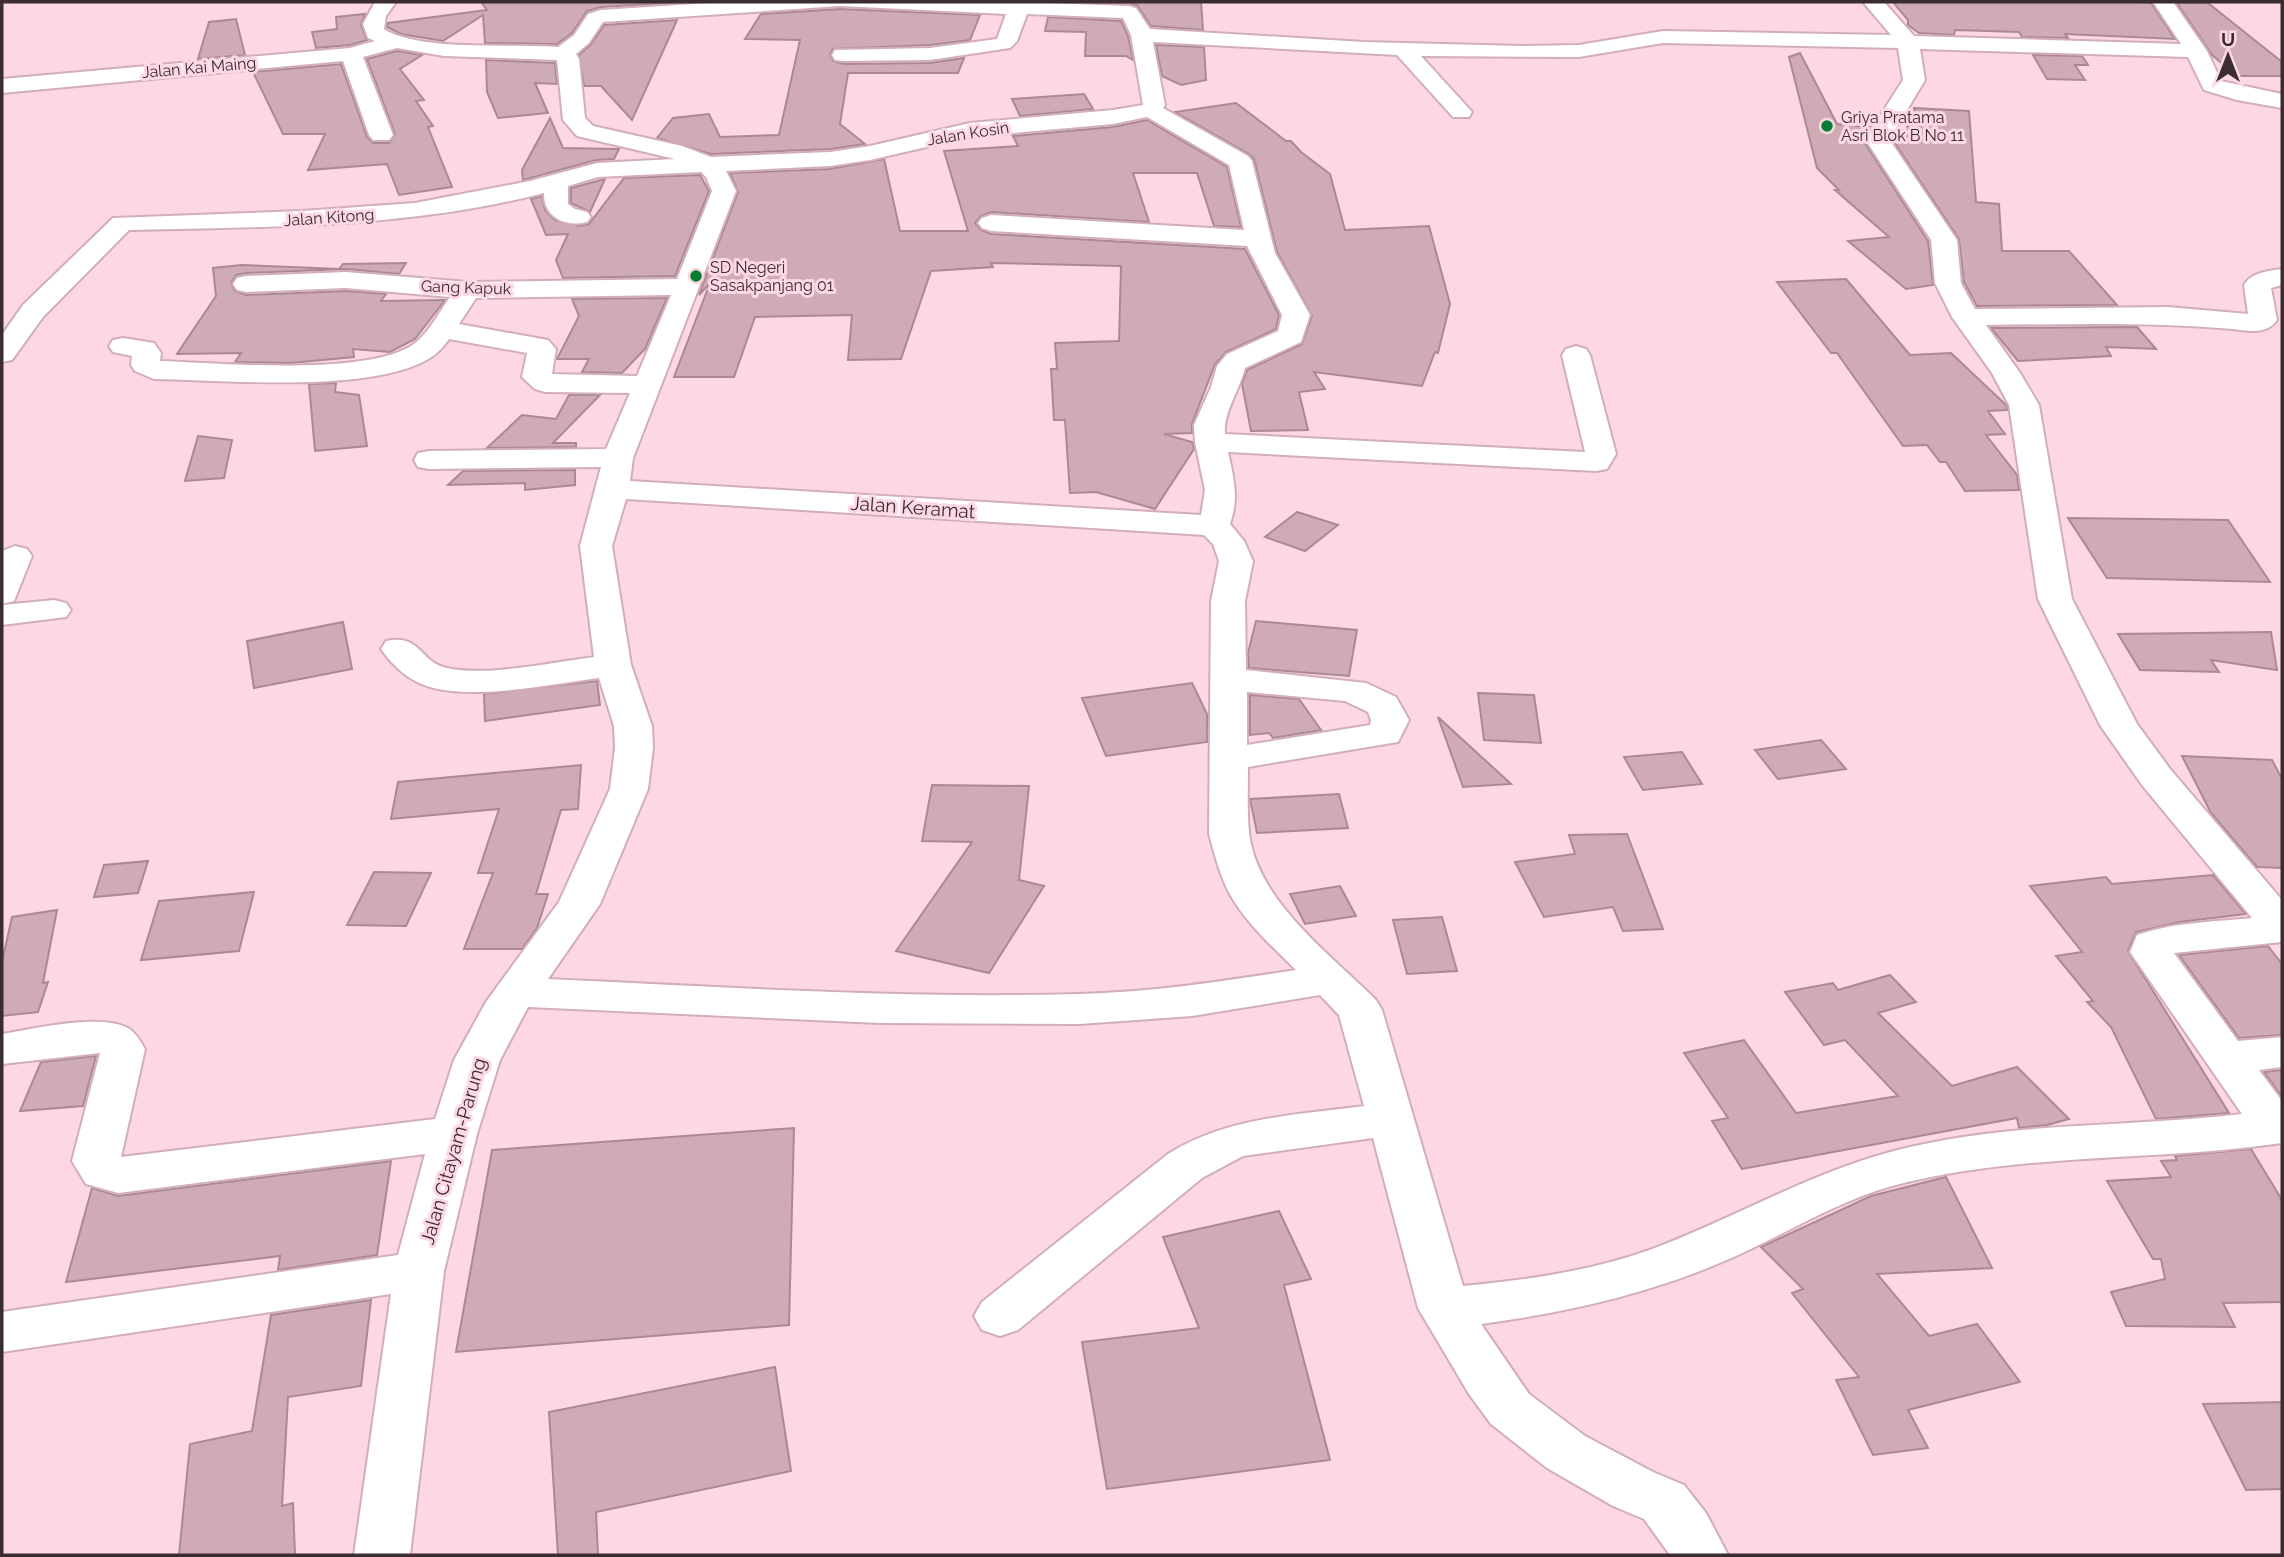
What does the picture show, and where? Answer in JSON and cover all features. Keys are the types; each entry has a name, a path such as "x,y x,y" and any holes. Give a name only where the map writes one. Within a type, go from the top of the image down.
{"street":[{"path":"386,2 379,10 373,28 375,34 395,42 460,50 563,54 582,39 593,20 600,15 689,6 832,2"},
{"path":"848,2 1136,7 1154,105 1151,110 1185,132 1240,161 1262,253 1296,315 1291,336 1237,360 1231,366 1226,387 1209,425 1210,442 1221,490 1220,506 1213,526 1228,541 1236,561 1228,601 1229,834 1241,871 1251,895 1275,924 1360,1010 1444,1308 1488,1379 1510,1409 1566,1452 1633,1489 1664,1502 1686,1530 1700,1555"},
{"path":"1873,2 1891,50 1914,80 1883,130 1879,142 1944,240 1944,263 1948,283 1966,317 2012,381 2024,405 2054,599 2119,725 2156,776 2282,928"},
{"path":"2163,2 2178,20 2212,85 2236,93 2282,101"},
{"path":"843,55 930,54 1003,44 1007,41 1019,7"},
{"path":"1141,35 1403,49 1566,51 1645,38 1690,36 1891,50 2196,51"},
{"name":"Jalan Kai Maing","path":"2,86 351,54 395,42"},
{"path":"1403,49 1461,112"},
{"path":"351,54 381,135"},
{"path":"563,54 568,59 574,120 578,126 585,131 670,150 709,166"},
{"name":"Jalan Kosin","path":"709,166 830,159 870,153 970,130 1112,117 1151,110"},
{"name":"Jalan Kitong","path":"2,354 33,312 96,246 122,223 362,215 441,206 597,170 621,167 709,166"},
{"name":"Jalan Citayam-Parung","path":"382,1555 419,1271 454,1134 477,1060 502,1012 579,904 629,789 634,748 633,726 613,665 596,546 616,473 724,191 714,170 709,166"},
{"path":"556,181 556,206 567,215 578,217"},
{"path":"991,223 1259,239"},
{"path":"1966,317 2168,315 2256,323 2263,320 2257,285 2282,277"},
{"name":"Gang Kapuk","path":"246,284 346,280 468,290 687,287"},
{"path":"123,346 144,349 147,353 145,365 154,370 319,371 397,364 421,352 468,290"},
{"path":"440,329 538,346 542,349 536,377 545,383 649,385"},
{"path":"1210,442 1595,462 1601,454 1576,355"},
{"name":"Jalan Keramat","path":"429,460 616,473 1213,526"},
{"path":"2,593 15,556"},
{"path":"2,615 54,610"},
{"path":"399,649 420,669 436,677 461,680 613,665"},
{"path":"1228,679 1353,691 1383,705 1390,720 1385,734 1229,759"},
{"path":"2279,1127 2151,952 2152,945 2176,938 2282,928"},
{"path":"516,992 880,1008 1080,1009 1192,1001 1329,979"},
{"path":"2,1049 92,1037 111,1039 123,1049 96,1161 103,1171 118,1175 454,1134"},
{"path":"2226,1058 2282,1052"},
{"path":"1000,1315 1185,1166 1207,1152 1236,1140 1389,1119"},
{"path":"1444,1308 1510,1302 1556,1294 1643,1271 1705,1248 1829,1191 1889,1170 1927,1161 2022,1146 2146,1140 2279,1127"},
{"path":"2,1332 419,1271"}],"building":[{"path":"481,2 685,2 601,7 587,11 572,33 557,44 485,43 483,15 443,41 401,34 387,27 388,23 487,10"},
{"path":"1086,2 1201,2 1203,30 1151,26 1137,5"},
{"path":"1893,2 2151,3 2175,39 2065,34 2068,38 2022,37 2019,32 1955,30 1954,35 1919,33 1908,25 1908,20"},
{"path":"2177,3 2208,3 2282,62 2282,76 2237,76 2212,55"},
{"path":"840,9 980,15 970,40 930,45 833,49 830,54 833,61 843,64 930,63 964,58 958,73 848,73 840,124 865,144 830,149 711,154 657,138 673,118 709,114 720,137 779,135 800,40 745,39 761,14"},
{"path":"365,14 361,25 367,40 350,45 316,48 312,32 337,29 336,17"},
{"path":"1048,17 1121,21 1128,36 1133,60 1126,56 1085,56 1086,32 1045,31"},
{"path":"236,19 245,55 198,59 209,22"},
{"path":"677,20 632,120 601,86 584,86 579,55 591,44 604,25"},
{"path":"1156,45 1204,47 1206,80 1181,85 1162,76"},
{"path":"397,51 422,55 400,69 424,100 416,101 433,126 428,127 452,187 399,195 387,164 308,170 325,134 283,134 253,72 341,64 367,137 373,143 389,143 395,134 367,59"},
{"path":"1800,53 1837,124 1870,127 1865,143 1928,241 1933,285 1906,289 1848,241 1889,237 1835,190 1839,190 1817,168 1789,57"},
{"path":"2033,55 2082,56 2088,65 2075,65 2085,80 2047,79"},
{"path":"486,60 555,63 557,84 535,83 548,113 498,118 487,92"},
{"path":"1084,94 1093,109 1020,116 1012,99"},
{"path":"1236,103 1286,141 1291,141 1330,174 1345,230 1429,226 1450,304 1438,353 1435,352 1422,386 1314,372 1325,389 1299,392 1308,430 1251,431 1242,384 1247,370 1302,344 1312,316 1277,252 1254,159 1175,112"},
{"path":"1914,108 1969,111 1976,202 1999,204 2002,251 2069,251 2117,305 1977,306 1964,282 1959,239 1894,142 1898,130 1909,130 1907,126 1918,127"},
{"path":"550,118 563,148 619,149 614,159 596,160 523,180 522,170"},
{"path":"1147,120 1227,167 1241,227 1214,226 1197,173 1133,173 1149,222 991,212 981,216 975,223 981,230 991,234 1245,249 1279,315 1276,329 1226,352 1215,364 1192,424 1192,433 1164,434 1192,442 1194,449 1155,509 1096,492 1070,493 1065,420 1054,420 1051,369 1057,369 1055,343 1119,341 1121,266 991,263 993,267 931,271 901,359 848,360 852,315 755,317 734,377 674,377 710,283 699,295 738,192 730,173 830,169 884,159 900,231 968,231 944,151 1018,146 1013,136 1113,127"},
{"path":"700,175 709,191 675,276 563,278 556,260 568,234 546,235 531,199 542,196 545,210 555,220 579,226 589,224 624,178"},
{"path":"605,179 590,212 571,203 571,188"},
{"path":"406,263 399,274 346,269 246,273 236,275 231,283 235,291 246,295 346,291 386,294 381,301 445,300 415,339 390,352 353,349 354,357 290,363 235,362 241,353 177,354 216,296 213,268 241,265 339,269 343,264"},
{"path":"1846,279 1910,355 1951,353 2007,406 2007,410 1988,411 2005,434 1986,435 2017,475 2019,490 1965,491 1946,462 1940,462 1927,445 1903,446 1837,353 1831,353 1777,282"},
{"path":"667,298 645,349 622,373 582,372 589,359 557,359 579,316 572,299"},
{"path":"2137,327 2156,349 2106,347 2111,356 2018,361 1991,328"},
{"path":"336,383 335,392 359,395 367,446 315,451 309,384"},
{"path":"569,395 600,395 553,443 576,443 576,447 487,448 522,415 556,419"},
{"path":"198,436 232,440 224,478 185,481"},
{"path":"575,470 575,485 525,490 525,483 448,485 463,471"},
{"path":"1297,512 1338,525 1305,551 1265,537"},
{"path":"2068,518 2228,520 2270,582 2107,578"},
{"path":"1256,621 1357,630 1349,676 1249,668 1248,653"},
{"path":"343,622 352,669 254,688 247,641"},
{"path":"2271,632 2277,670 2211,660 2219,672 2140,670 2118,634"},
{"path":"597,681 600,705 485,721 484,694"},
{"path":"1192,683 1207,714 1207,742 1106,756 1082,698"},
{"path":"1478,693 1534,695 1541,743 1484,740"},
{"path":"1250,695 1299,699 1321,730 1273,738 1269,733 1250,735"},
{"path":"1438,717 1511,784 1463,787"},
{"path":"1821,740 1846,769 1778,779 1755,750"},
{"path":"1682,752 1702,784 1643,790 1624,757"},
{"path":"2182,756 2272,760 2282,779 2282,868 2257,867 2211,813"},
{"path":"581,765 578,809 561,810 536,894 548,894 537,928 522,949 464,949 493,873 478,873 499,809 391,819 398,782"},
{"path":"932,785 1029,786 1019,880 1044,886 989,973 896,951 972,842 922,841"},
{"path":"1339,794 1348,828 1257,833 1250,799"},
{"path":"1627,834 1663,929 1623,931 1613,907 1544,917 1515,862 1575,854 1569,835"},
{"path":"148,861 138,893 94,897 104,865"},
{"path":"374,872 431,873 406,926 347,925"},
{"path":"2213,875 2246,914 2179,922 2136,932 2128,951 2229,1113 2156,1119 2111,1027 2087,1002 2093,1001 2056,956 2082,952 2030,886 2106,877 2112,884"},
{"path":"1340,886 1356,916 1305,924 1290,894"},
{"path":"254,892 239,951 141,960 159,901"},
{"path":"57,910 43,983 48,982 38,1012 2,1016 2,962 12,917"},
{"path":"1442,917 1457,971 1407,974 1393,920"},
{"path":"2268,946 2282,964 2282,1035 2239,1038 2179,955"},
{"path":"1890,975 1916,1002 1878,1013 1952,1086 2017,1067 2069,1119 2019,1128 2017,1118 1742,1169 1712,1121 1728,1118 1684,1053 1744,1040 1796,1113 1898,1096 1845,1040 1824,1045 1785,992 1833,983 1838,990"},
{"path":"96,1056 83,1106 20,1111 41,1062"},
{"path":"2282,1070 2282,1097 2264,1072"},
{"path":"794,1128 789,1325 456,1352 492,1150"},
{"path":"2251,1149 2282,1200 2282,1302 2223,1303 2235,1327 2126,1326 2111,1292 2165,1279 2161,1259 2153,1259 2107,1181 2171,1177 2161,1161 2177,1160 2175,1156"},
{"path":"391,1161 377,1255 278,1270 280,1256 66,1282 92,1188 118,1196"},
{"path":"1946,1177 1992,1268 1877,1274 1929,1336 1977,1324 2020,1382 1908,1410 1928,1448 1873,1455 1836,1380 1859,1377 1792,1293 1803,1289 1761,1247 1871,1196"},
{"path":"1279,1211 1311,1279 1284,1285 1330,1460 1107,1489 1082,1342 1199,1328 1163,1237"},
{"path":"371,1300 361,1386 288,1397 282,1506 293,1503 295,1555 179,1555 190,1444 252,1431 271,1315"},
{"path":"775,1367 791,1471 596,1512 598,1555 558,1555 549,1412"},
{"path":"2282,1402 2282,1489 2246,1490 2203,1404"}],"place":[{"name":"Griya Pratama Asri Blok B No 11","path":"1827,126"},
{"name":"SD Negeri Sasakpanjang 01","path":"696,276"}]}
